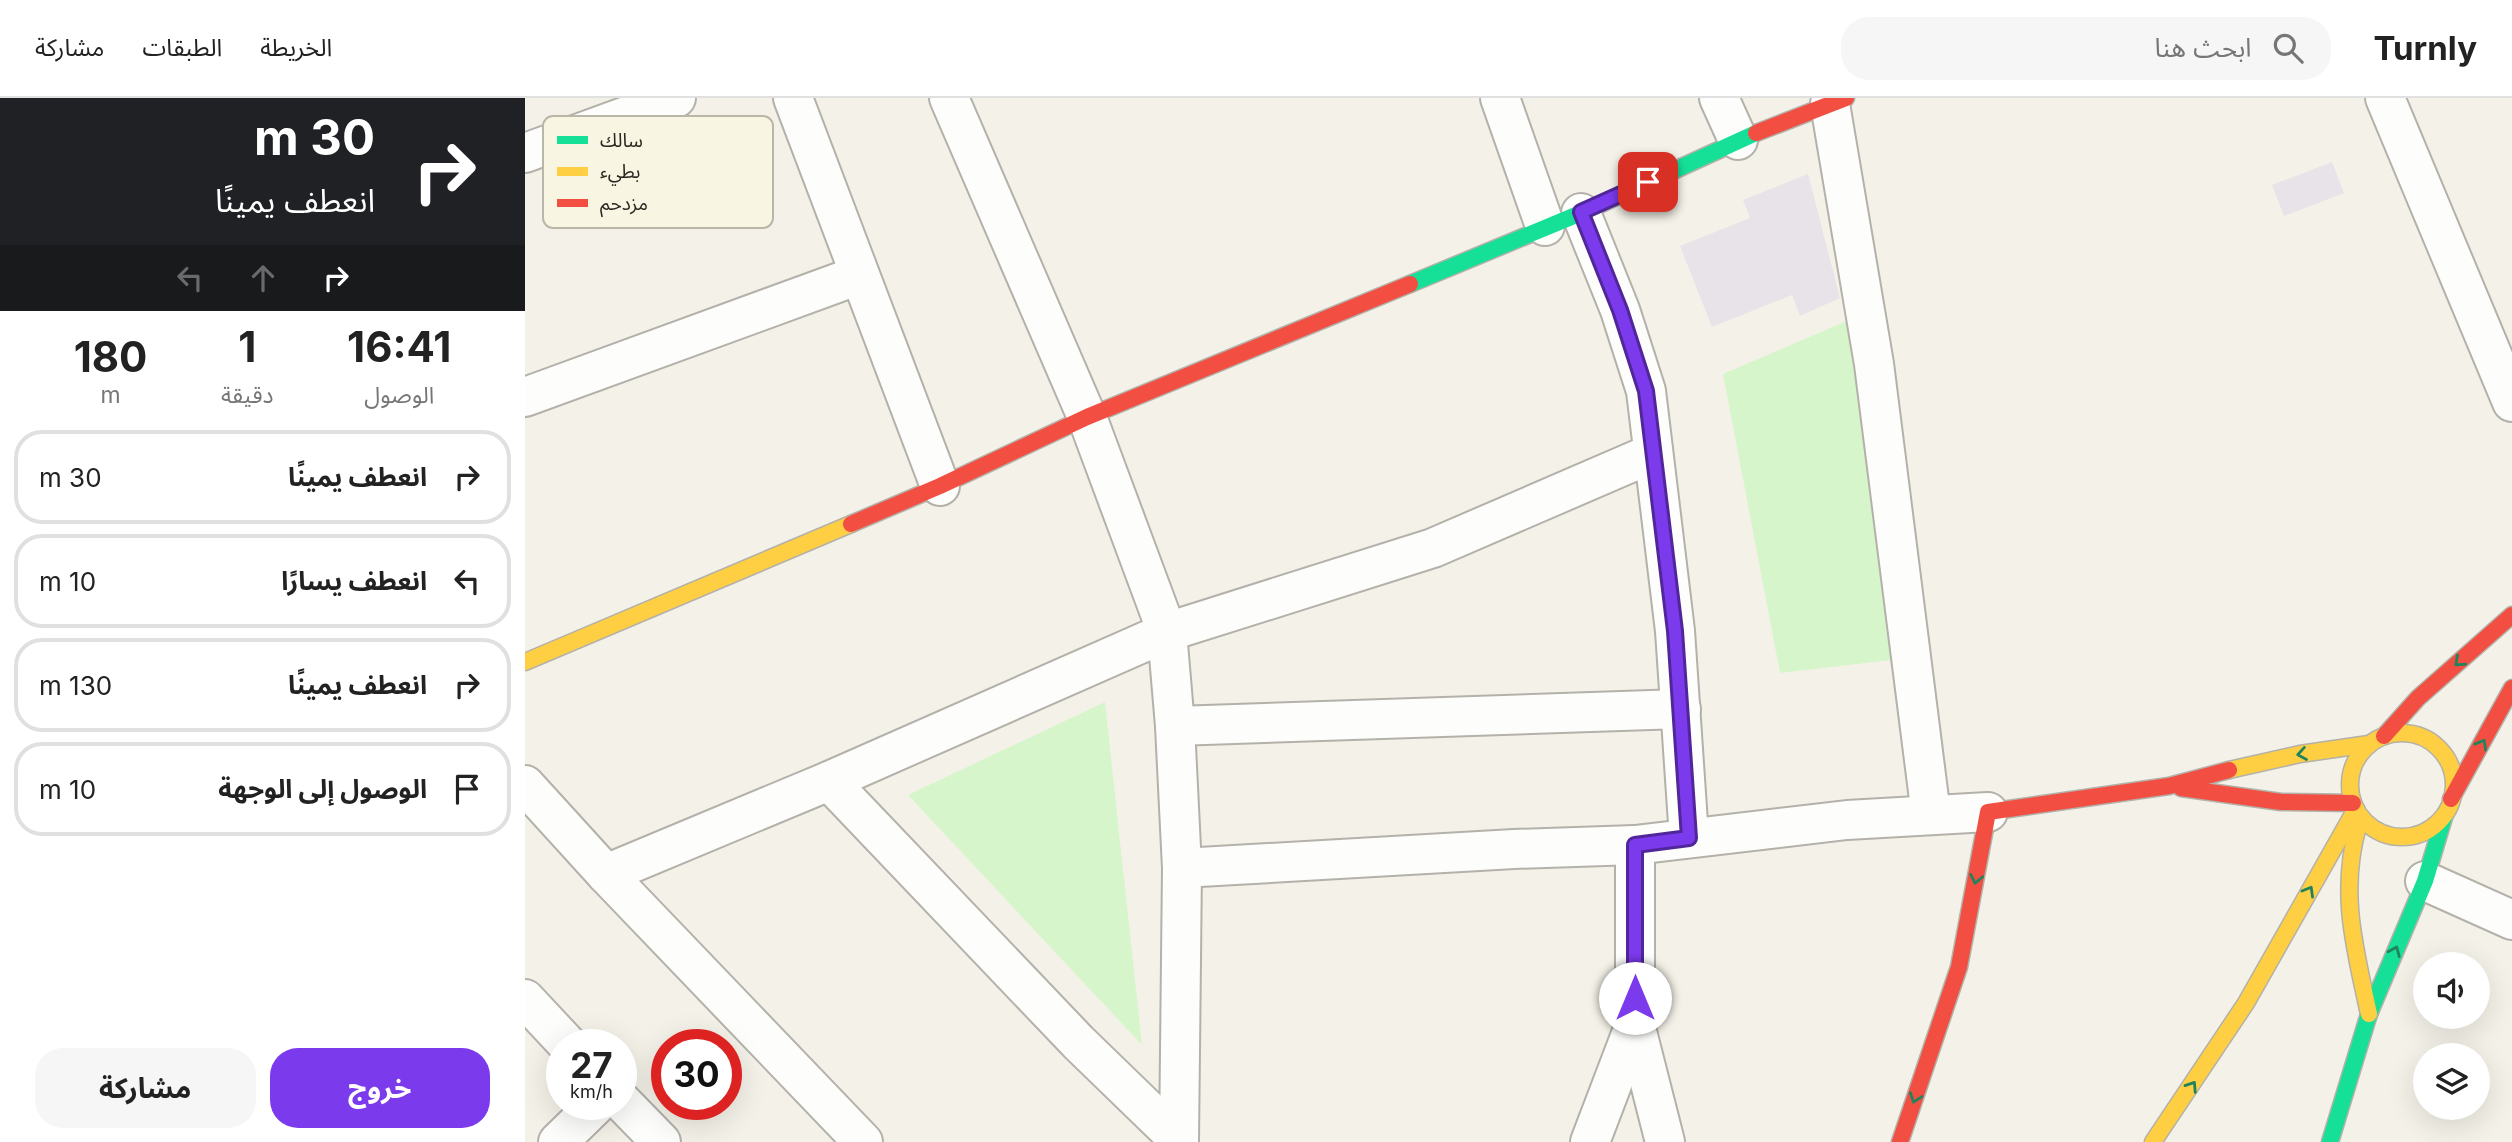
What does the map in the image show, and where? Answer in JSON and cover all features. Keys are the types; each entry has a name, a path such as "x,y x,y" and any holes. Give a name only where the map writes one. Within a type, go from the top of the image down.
{"street":[{"path":"627,116 677,98"},
{"path":"793,98 940,486"},
{"path":"950,98 1087,417 1167,632 1182,868 1178,1141"},
{"path":"1500,98 1545,226"},
{"path":"1719,98 1738,140"},
{"path":"2385,98 2512,402"},
{"path":"525,662 940,486 1087,417 1581,212 1738,140 1836,100 1874,364 1931,815"},
{"path":"525,153 543,146"},
{"path":"1581,212 1620,310 1646,391 1670,577 1689,838"},
{"path":"525,397 859,275"},
{"path":"606,874 829,781 1167,632 1433,548 1653,453"},
{"path":"2369,1014 2356,949 2348,881 2357,810 2350,786 2352,770 2358,755 2512,614"},
{"path":"2169,786 2357,810 2380,831 2403,837 2420,834 2434,826 2448,807 2512,688"},
{"path":"1175,726 1681,709"},
{"path":"1182,868 1514,849 1635,845 1847,820 1988,812 2169,786 2228,770 2400,733 2416,735 2436,747 2450,767 2453,783 2448,807 2425,880 2369,1014 2330,1142"},
{"path":"829,781 1069,1032 1178,1141"},
{"path":"525,785 606,874 863,1142"},
{"path":"2154,1142 2246,1003 2357,810"},
{"path":"1901,1142 1959,967 1988,812"},
{"path":"1635,845 1635,1024 1665,1142"},
{"path":"2425,880 2512,920"},
{"path":"525,999 553,1029"},
{"path":"1590,1142 1635,1024"},
{"path":"637,1117 661,1142"},
{"path":"558,1142 581,1120"}],"green space":[{"path":"1849,320 1892,660 1780,673 1723,374"},
{"path":"1105,702 1142,1045 908,795"}],"building":[{"path":"2332,162 2344,193 2284,216 2272,185"},
{"path":"1808,174 1840,298 1800,316 1792,295 1712,327 1680,246 1750,218 1743,200"}],"traffic: fast":[{"path":"1410,284 1581,213 1756,133"},
{"path":"2330,1142 2369,1014 2425,881 2445,814"}],"traffic: slow":[{"path":"525,662 851,524"},
{"path":"2402,733 2422,737 2445,756 2450,765 2454,785 2450,805 2431,828 2422,833 2402,837 2382,833 2359,814 2354,805 2350,785 2354,765 2373,742 2382,737 2402,733"},
{"path":"2229,770 2300,754 2369,744"},
{"path":"2153,1142 2246,1003 2356,809"},
{"path":"2358,826 2352,851 2349,898 2354,944 2369,1014"}],"traffic: jam":[{"path":"1756,133 1846,98"},
{"path":"851,524 940,486 1087,417 1410,284"},
{"path":"2384,736 2418,698 2512,615"},
{"path":"2451,799 2512,688"},
{"path":"1900,1142 1959,967 1988,812 2169,786 2229,770"},
{"path":"2181,788 2281,802 2353,803"}],"route":[{"path":"1635,998 1635,845 1689,838 1681,709 1667,550 1646,391 1620,310 1581,212 1648,182"}]}
